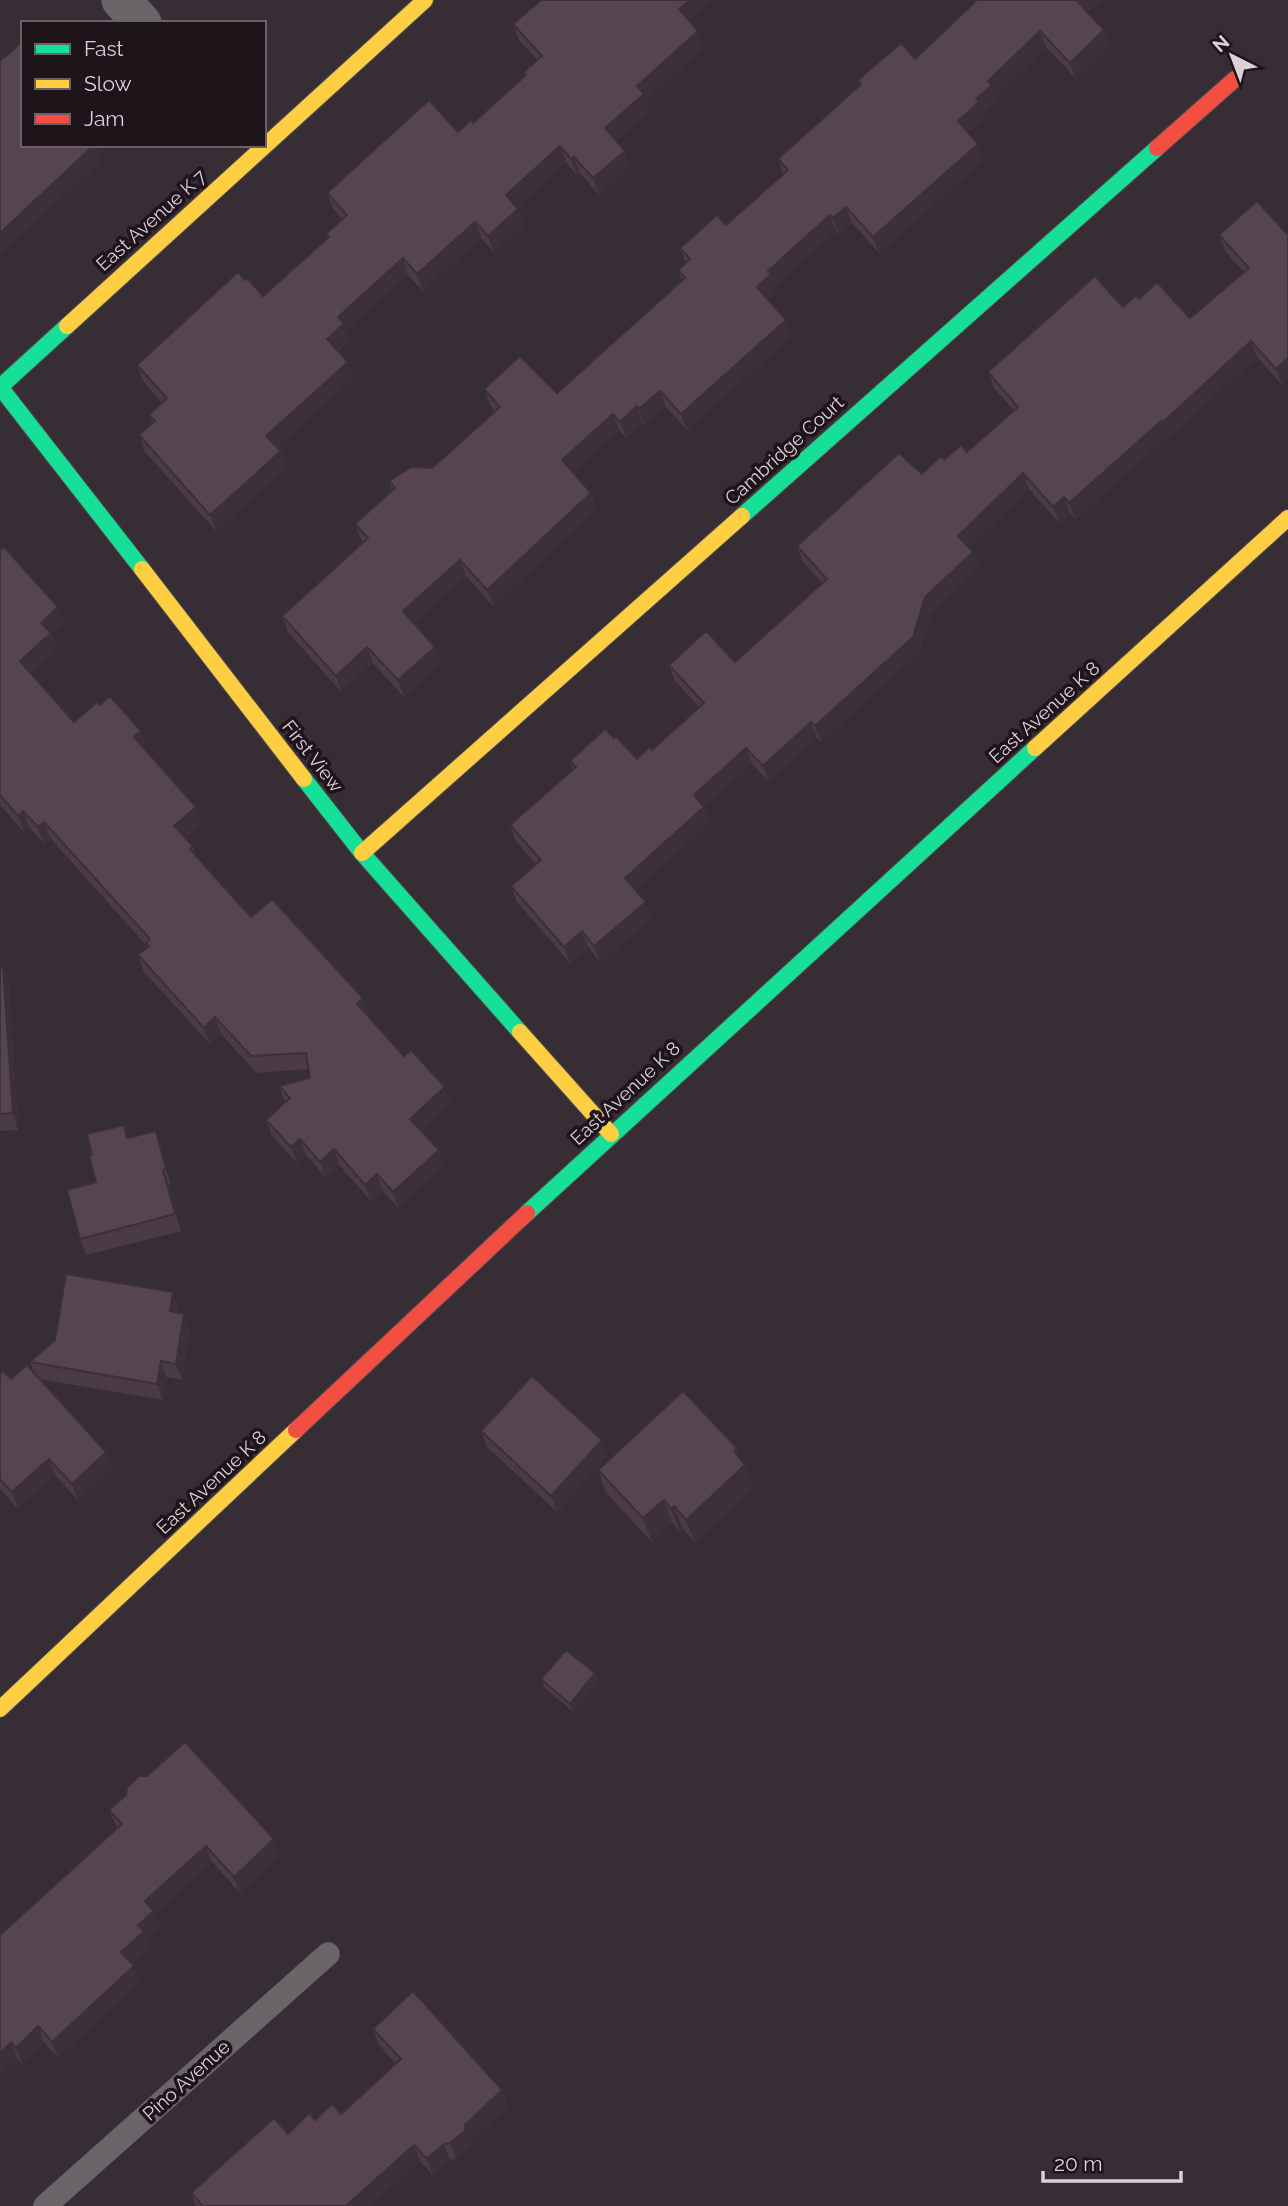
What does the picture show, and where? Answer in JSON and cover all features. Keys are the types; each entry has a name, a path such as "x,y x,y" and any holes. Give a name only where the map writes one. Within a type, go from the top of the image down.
{"street":[{"path":"121,0 140,21"},
{"name":"East Avenue K 7","path":"266,141 425,0"},
{"name":"Cambridge Court","path":"362,853 1235,79"},
{"name":"East Avenue K 7","path":"0,387 259,147"},
{"name":"First View","path":"0,387 362,853 611,1134"},
{"name":"East Avenue K 8","path":"0,1709 611,1134 1288,518"}],"lane":[{"name":"Pino Avenue","path":"45,2206 328,1954"}],"building":[{"path":"541,0 690,0 679,9 698,31 637,86 644,94 605,128 625,151 593,178 560,146 506,195 518,209 488,236 475,222 417,274 403,258 338,317 344,324 327,339 348,362 266,436 281,451 210,515 139,435 155,421 149,415 167,398 137,365 238,272 263,296 329,237 326,234 347,215 327,193 429,100 458,132 471,120 473,123 526,75 524,72 542,56 513,24"},
{"path":"977,0 1078,0 1104,30 1070,63 1040,31 988,81 992,85 976,99 979,102 958,121 978,144 873,237 846,207 833,218 830,215 768,271 771,274 757,287 786,320 681,414 660,391 639,409 637,406 620,422 613,414 562,460 591,493 487,590 460,560 403,611 435,647 398,680 367,647 336,676 282,616 368,538 355,524 395,488 389,481 411,467 432,468 500,407 484,389 520,356 557,393 685,278 678,270 690,259 680,248 717,215 726,225 788,170 778,159 861,84 858,80 901,43 915,59"},
{"path":"21,43 21,147 92,147 0,233 0,61"},
{"path":"1257,201 1288,235 1288,358 1276,369 1251,341 1069,503 1064,497 1053,507 1023,473 958,536 973,552 925,597 913,637 815,726 811,722 763,766 746,748 694,795 704,807 625,878 646,902 594,946 582,931 564,947 511,886 541,860 510,825 576,767 570,761 605,729 614,738 616,736 637,759 650,747 652,750 704,703 669,665 706,631 735,662 827,579 797,546 899,453 922,474 941,456 944,460 961,445 967,452 1018,407 988,372 1095,276 1123,307 1136,295 1139,299 1157,282 1190,318 1249,268 1219,235"},
{"path":"0,547 4,547 58,607 41,623 51,633 20,661 74,722 97,702 100,705 110,696 141,731 134,737 196,807 174,826 193,846 190,849 251,917 272,899 363,998 357,1004 404,1056 411,1050 445,1087 410,1119 439,1150 393,1192 377,1174 365,1185 334,1149 320,1162 300,1139 291,1147 266,1120 290,1098 279,1086 310,1078 306,1053 251,1056 215,1017 204,1028 138,955 149,946 146,943 150,939 44,822 38,827 23,811 18,816 0,795"},
{"path":"0,968 3,968 13,1113 0,1114"},
{"path":"124,1125 127,1138 156,1131 175,1214 80,1239 67,1190 96,1182 87,1134"},
{"path":"66,1274 173,1292 170,1311 184,1314 176,1364 161,1361 157,1384 30,1362 55,1340"},
{"path":"27,1365 106,1452 72,1484 49,1459 12,1492 0,1479 0,1374 3,1371 11,1379"},
{"path":"532,1376 602,1440 551,1496 481,1431"},
{"path":"683,1391 737,1448 734,1451 745,1465 686,1520 674,1506 671,1509 664,1500 643,1518 598,1470"},
{"path":"566,1650 595,1673 570,1704 541,1679"},
{"path":"185,1742 274,1839 234,1877 206,1846 145,1901 154,1911 138,1925 144,1932 121,1952 134,1966 52,2042 38,2026 16,2048 11,2042 0,2053 0,1935 122,1824 109,1810 126,1795 127,1788 139,1776 147,1776"},
{"path":"413,1991 502,2090 465,2125 465,2131 427,2159 414,2145 346,2206 203,2206 191,2193 274,2118 288,2134 309,2113 315,2120 332,2104 341,2114 401,2059 373,2029"}],"traffic: fast":[{"path":"742,516 1157,148"},
{"path":"67,326 0,387 142,569"},
{"path":"527,1213 1035,748"},
{"path":"304,779 362,853 520,1032"}],"traffic: slow":[{"path":"266,145 425,0"},
{"path":"67,326 264,147"},
{"path":"362,853 742,516"},
{"path":"1035,748 1288,518"},
{"path":"142,569 304,779"},
{"path":"520,1032 611,1134"},
{"path":"0,1709 296,1430"}],"traffic: jam":[{"path":"1157,148 1235,79"},
{"path":"296,1430 527,1213"}]}
